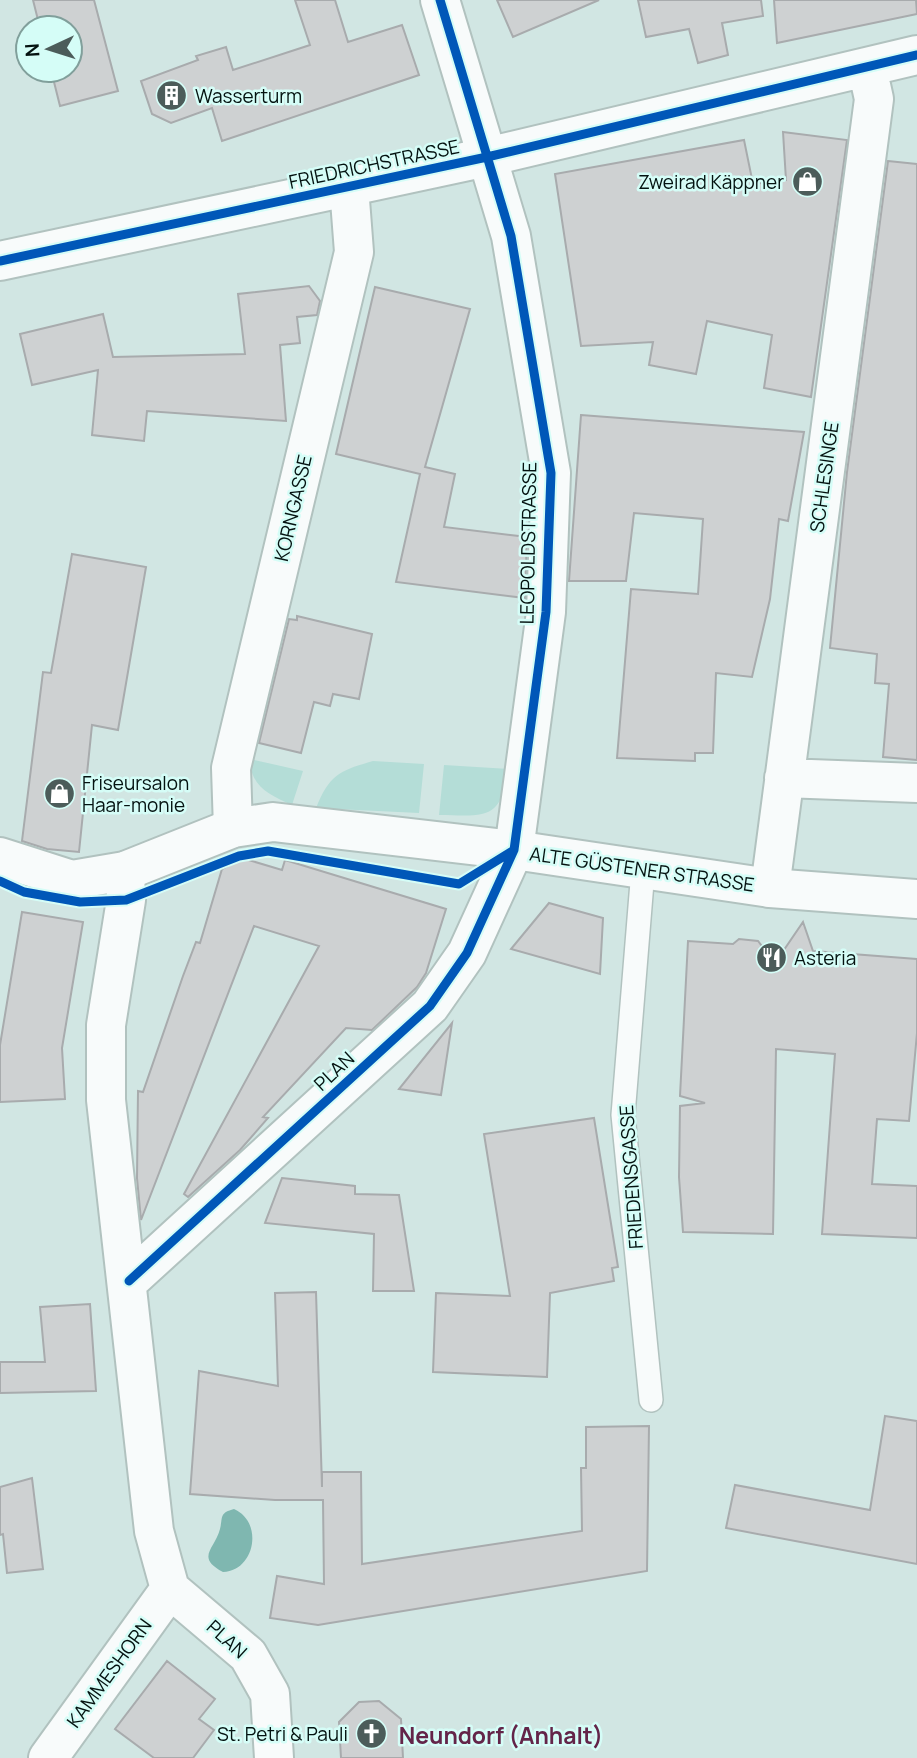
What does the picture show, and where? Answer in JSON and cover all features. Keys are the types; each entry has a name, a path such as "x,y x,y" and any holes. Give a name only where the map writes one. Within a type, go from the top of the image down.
{"street":[{"name":"LEOPOLDSTRASSE","path":"440,0 511,236 551,473 546,612 514,850"},
{"name":"FRIEDRICHSTRASSE","path":"0,261 487,157 917,55"},
{"name":"SCHLESINGE","path":"769,888 874,99 867,66"},
{"name":"KORNGASSE","path":"233,828 232,768 354,252 349,187"},
{"path":"784,778 917,783"},
{"name":"ALTE GÜSTENER STRASSE","path":"0,857 72,880 125,871 233,828 273,822 514,850 769,888 917,899"},
{"name":"PLAN","path":"129,1281 430,1006 467,953 514,850"},
{"path":"125,871 126,900 106,1025 106,1100 129,1281 154,1531 170,1589"},
{"name":"PLAN","path":"170,1589 248,1654 270,1694 274,1758"},
{"name":"KAMMESHORN","path":"48,1758 170,1589"}],"lane":[{"name":"FRIEDENSGASSE","path":"643,870 623,1115 651,1400"}],"green space":[{"path":"250,759 303,771 292,805 257,783"},
{"path":"373,761 424,764 419,813 316,808 326,788 337,776"},
{"path":"444,765 509,769 506,786 495,807 479,815 439,815"}],"water":[{"path":"234,1509 243,1515 249,1524 252,1545 242,1564 234,1570 223,1572 210,1562 208,1557 218,1536 222,1516"}],"building":[{"path":"33,0 94,0 118,91 60,106 54,84 84,84 84,14 36,14"},
{"path":"295,0 335,0 348,42 402,25 419,75 222,141 212,108 171,123 152,114 141,81 198,60 196,56 226,47 233,70 310,45"},
{"path":"497,0 599,0 513,37"},
{"path":"638,0 761,0 763,16 722,23 728,55 698,63 689,29 646,37"},
{"path":"774,0 916,0 917,14 777,43"},
{"path":"783,132 847,140 811,397 764,388 772,335 707,321 696,374 649,365 653,342 581,346 555,174 744,140 753,184 786,180"},
{"path":"888,161 917,164 917,760 883,757 889,684 875,683 877,654 830,648 847,472"},
{"path":"309,286 320,301 317,315 297,317 300,343 280,345 286,421 147,411 144,441 92,435 98,370 32,385 20,334 103,314 113,357 245,354 238,294"},
{"path":"375,287 470,309 425,467 455,474 444,527 527,537 525,598 396,582 420,474 336,454"},
{"path":"581,415 804,432 788,521 779,519 770,599 752,677 716,673 713,753 695,753 695,761 617,758 631,589 698,594 703,519 634,513 626,581 569,581"},
{"path":"72,554 146,567 118,730 92,725 79,852 47,849 22,841 43,672 51,673"},
{"path":"297,616 372,634 359,699 333,694 330,706 314,702 301,753 259,743 289,619 297,620"},
{"path":"242,858 282,870 285,860 446,909 426,973 417,987 372,1030 346,1028 263,1117 268,1118 240,1150 188,1197 184,1194 319,946 254,926 141,1220 137,1178 138,1091 143,1092 196,942 200,943 222,869"},
{"path":"549,903 603,918 600,974 511,949"},
{"path":"22,912 83,922 62,1048 65,1099 0,1102 0,1045"},
{"path":"803,922 813,951 917,959 917,1033 909,1121 877,1119 872,1184 917,1186 917,1238 822,1234 835,1054 776,1049 773,1234 683,1232 679,1177 680,1106 705,1103 680,1096 688,941 733,944 739,939 758,941 775,963"},
{"path":"452,1023 441,1095 399,1089"},
{"path":"594,1118 618,1267 612,1268 614,1281 550,1293 547,1377 433,1372 436,1293 510,1296 484,1134"},
{"path":"282,1178 355,1186 355,1194 399,1195 414,1291 373,1291 374,1234 265,1223"},
{"path":"316,1292 322,1487 322,1472 361,1472 362,1564 582,1531 581,1468 586,1468 586,1427 649,1426 647,1571 318,1625 270,1618 277,1576 324,1584 323,1500 275,1500 190,1494 199,1371 278,1386 275,1293"},
{"path":"90,1304 96,1391 0,1393 0,1362 45,1362 40,1307"},
{"path":"885,1416 917,1421 917,1564 726,1528 735,1485 870,1510"},
{"path":"32,1478 43,1569 7,1573 3,1534 0,1535 0,1487"},
{"path":"167,1661 215,1699 199,1719 214,1730 193,1758 154,1758 115,1729"},
{"name":"St. Petri & Pauli","path":"379,1701 401,1719 403,1758 341,1758 339,1722 359,1702"}],"cycle path":[{"path":"129,1281 430,1006 467,953 514,850 546,612 551,473 511,236 440,0"},
{"path":"0,261 487,157 917,55"},
{"path":"0,881 24,892 80,902 126,900 239,856 268,851 459,884 514,850"}],"place":[{"name":"Wasserturm","path":"172,96"},
{"name":"Zweirad Käppner","path":"807,182"},
{"name":"Friseursalon Haar-monie","path":"59,794"},
{"name":"Asteria","path":"771,958"},
{"name":"St. Petri & Pauli","path":"371,1734"}],"district":[{"name":"Neundorf (Anhalt)","path":"501,1736"}]}
